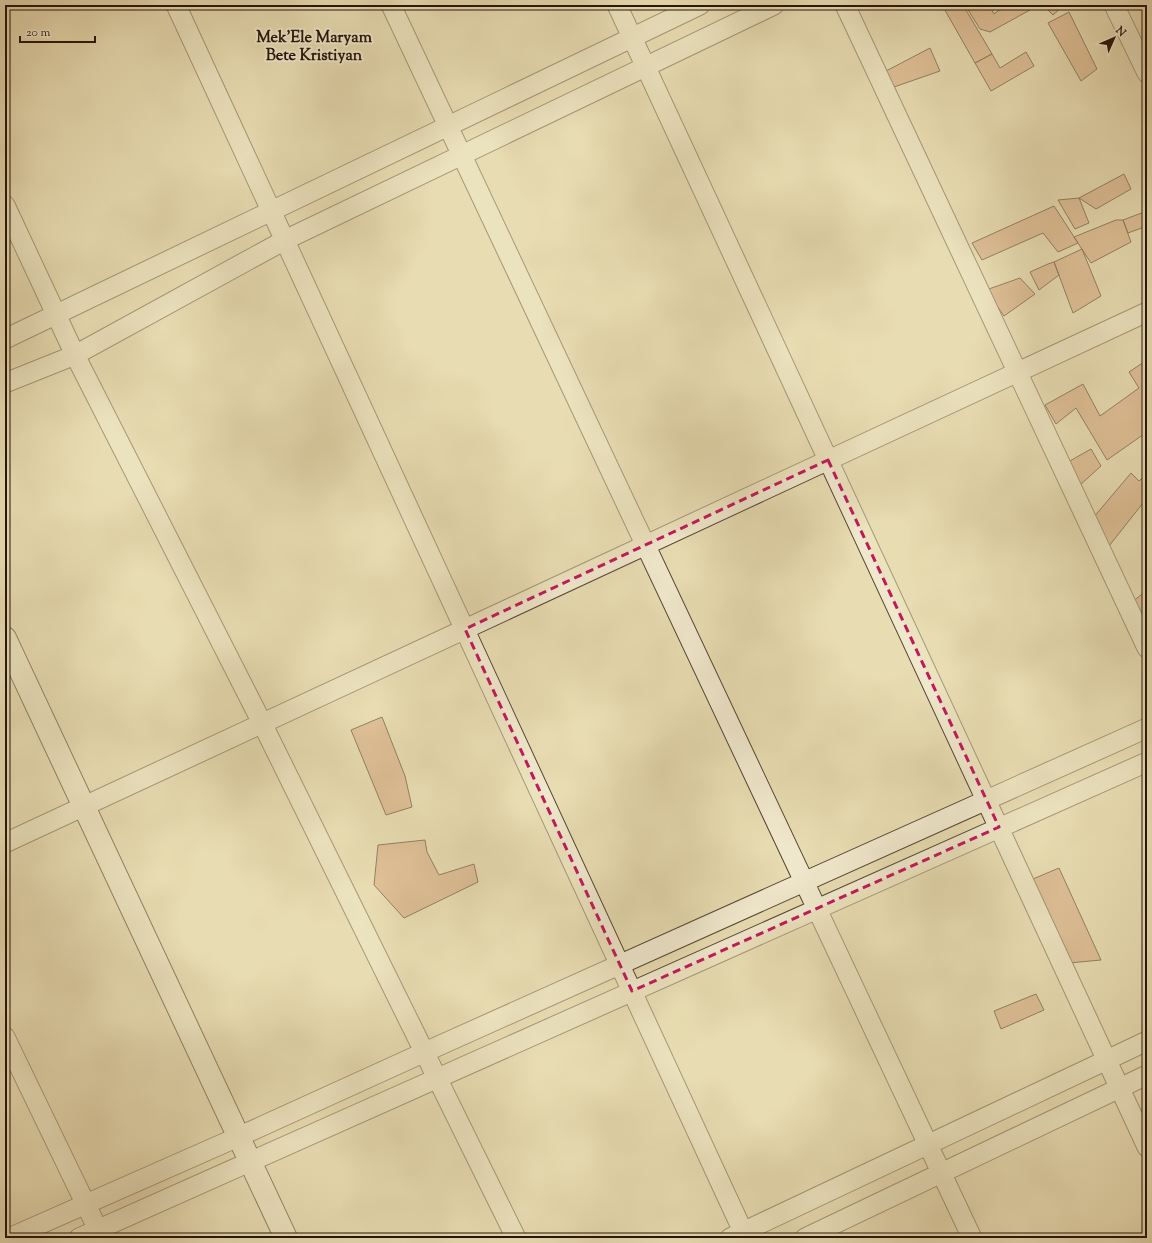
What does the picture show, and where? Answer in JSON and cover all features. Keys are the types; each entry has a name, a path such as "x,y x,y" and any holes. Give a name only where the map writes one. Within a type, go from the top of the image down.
{"street":[{"path":"176,5 632,991 740,1236 928,1144 1147,1041"},
{"path":"391,5 972,1238"},
{"path":"617,5 1147,1146"},
{"path":"5,339 700,5"},
{"path":"5,383 74,355 285,240 774,5"},
{"path":"845,5 1147,648"},
{"path":"1114,5 1147,73"},
{"path":"5,205 74,355 262,723 516,1238"},
{"path":"5,843 1147,312"},
{"path":"5,638 286,1238"},
{"path":"9,1238 238,1137 1147,728"},
{"path":"79,1238 100,1234 250,1162 1147,762"},
{"path":"5,1037 100,1234"},
{"path":"805,1238 1147,1075"}],"highlighted area":[{"path":"828,460 999,827 632,991 465,629"}],"building":[{"path":"942,5 963,5 992,54 975,63"},
{"path":"965,5 989,5 994,14 1006,5 1039,5 990,32 980,29"},
{"path":"1043,5 1064,5 1053,15"},
{"path":"1069,12 1097,69 1081,81 1048,23"},
{"path":"930,48 940,71 894,87 886,71"},
{"path":"1026,52 1034,66 991,91 975,63 992,54 1000,68"},
{"path":"1124,174 1131,189 1096,209 1079,198"},
{"path":"1079,198 1089,223 1075,229 1058,200"},
{"path":"1054,206 1078,243 1058,252 1043,233 982,260 972,243"},
{"path":"1147,211 1147,226 1128,233 1123,220"},
{"path":"1116,220 1123,220 1131,242 1091,263 1074,237"},
{"path":"1082,249 1101,296 1073,313 1054,262"},
{"path":"1054,262 1059,275 1039,290 1030,272"},
{"path":"1020,278 1035,294 1004,316 986,290"},
{"path":"1144,362 1147,367 1147,432 1107,460 1076,408 1056,424 1045,405 1083,384 1100,416 1139,388 1129,372"},
{"path":"1091,449 1101,466 1079,486 1068,462"},
{"path":"1131,473 1139,481 1147,474 1147,498 1109,546 1093,518"},
{"path":"1147,590 1147,639 1131,603"},
{"path":"382,717 405,776 412,807 386,815 351,730"},
{"path":"425,840 427,852 439,875 474,864 478,882 404,918 374,885 378,845"},
{"path":"1059,868 1101,960 1069,963 1033,879"},
{"path":"1036,994 1044,1010 1001,1029 994,1011"}],"district":[{"name":"Mek'Ele Maryam Bete Kristiyan","path":"314,47"}]}
